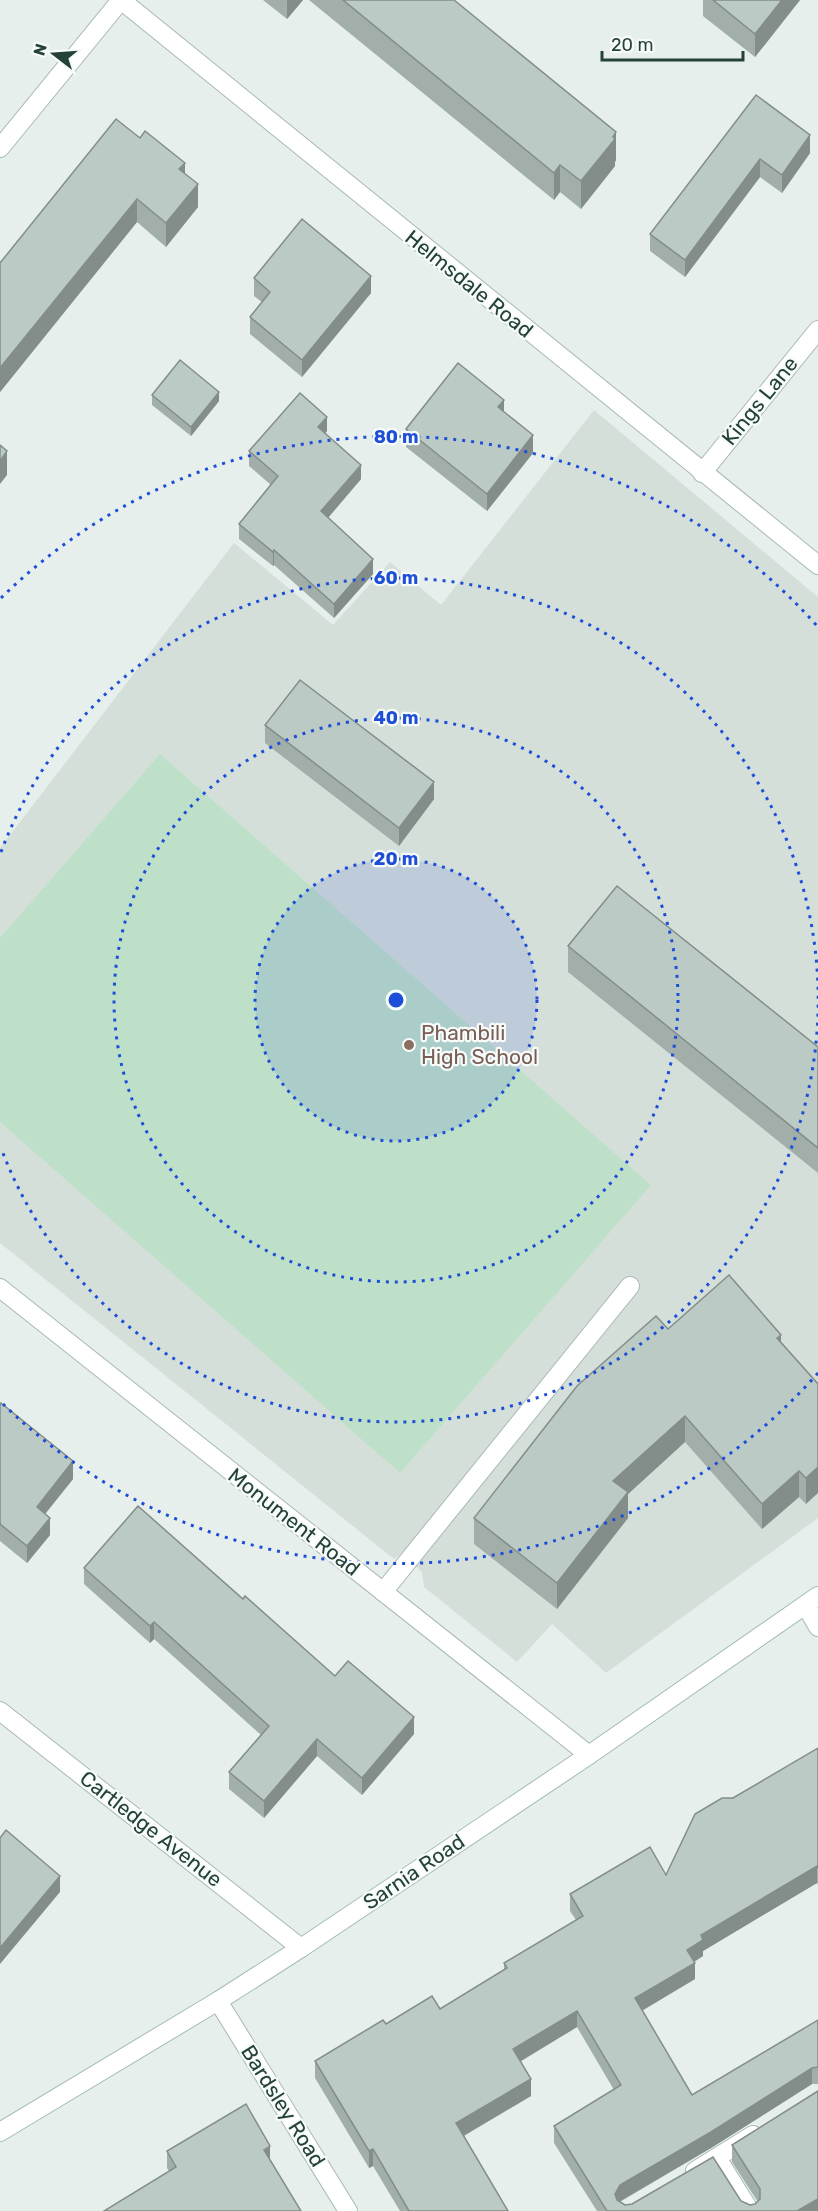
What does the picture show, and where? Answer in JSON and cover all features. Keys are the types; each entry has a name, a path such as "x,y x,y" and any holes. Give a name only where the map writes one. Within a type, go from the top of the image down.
{"street":[{"path":"0,148 121,0"},
{"name":"Helmsdale Road","path":"121,0 818,566"},
{"name":"Kings Lane","path":"702,473 818,330"},
{"path":"383,1592 630,1286"},
{"name":"Monument Road","path":"0,1288 589,1755"},
{"path":"812,1601 818,1627"},
{"name":"Sarnia Road","path":"0,2132 218,2001 301,1948 589,1755 812,1601"},
{"name":"Cartledge Avenue","path":"0,1711 301,1948"},
{"name":"Bardsley Road","path":"218,2001 348,2211"},
{"path":"677,2182 768,2126"},
{"path":"717,2158 750,2211"}],"shaded area":[{"name":"Phambili High School","path":"594,410 818,597 818,1518 606,1673 552,1624 517,1662 424,1587 422,1572 410,1561 401,1554 394,1559 0,1243 0,848 234,543 333,625 390,562 441,605"}],"green space":[{"path":"160,754 651,1185 400,1473 0,1122 0,938"}],"building":[{"path":"343,0 454,0 616,132 613,137 615,139 581,181 560,165 554,173"},
{"path":"713,0 782,0 755,34"},
{"path":"756,95 810,135 782,175 760,159 685,260 650,234"},
{"path":"116,119 140,138 145,131 185,163 179,169 198,184 166,223 137,199 0,368 0,263"},
{"path":"302,219 371,276 302,360 250,317 270,292 254,278"},
{"path":"180,360 219,392 191,427 152,395"},
{"path":"458,363 504,400 498,407 533,435 487,494 406,429"},
{"path":"300,393 327,417 318,427 361,465 321,511 373,559 334,604 274,550 273,552 239,524 278,476 249,451"},
{"path":"0,445 7,451 0,461"},
{"path":"300,680 434,782 399,828 265,725"},
{"path":"617,886 818,1047 818,1148 568,946"},
{"path":"729,1275 781,1335 777,1338 818,1384 818,1467 806,1478 799,1471 762,1504 685,1416 613,1481 628,1492 557,1583 474,1518 577,1386 656,1316 668,1329"},
{"path":"1,1403 73,1461 37,1507 50,1518 27,1546 0,1524"},
{"path":"138,1506 243,1599 245,1596 335,1676 348,1661 414,1717 362,1778 317,1739 264,1801 229,1772 269,1726 154,1622 150,1626 84,1568"},
{"path":"818,1748 818,1868 817,1866 701,1935 703,1940 687,1950 695,1963 635,1998 692,2095 818,2020 818,2067 812,2068 711,2132 620,2185 615,2194 617,2200 625,2205 632,2204 713,2157 741,2201 750,2205 755,2204 760,2199 760,2189 732,2145 818,2091 818,2199 797,2211 607,2211 554,2126 621,2085 577,2011 513,2049 531,2079 456,2123 508,2211 409,2211 373,2149 369,2151 315,2061 383,2020 386,2024 432,1996 440,2009 507,1968 504,1963 583,1916 570,1894 650,1847 666,1875 695,1814 722,1798 733,1798"},
{"path":"6,1830 60,1876 0,1948 0,1838"},
{"path":"246,2104 270,2146 264,2150 301,2211 104,2211 176,2167 167,2151"}],"place":[{"name":"Phambili High School","path":"409,1045"}]}
